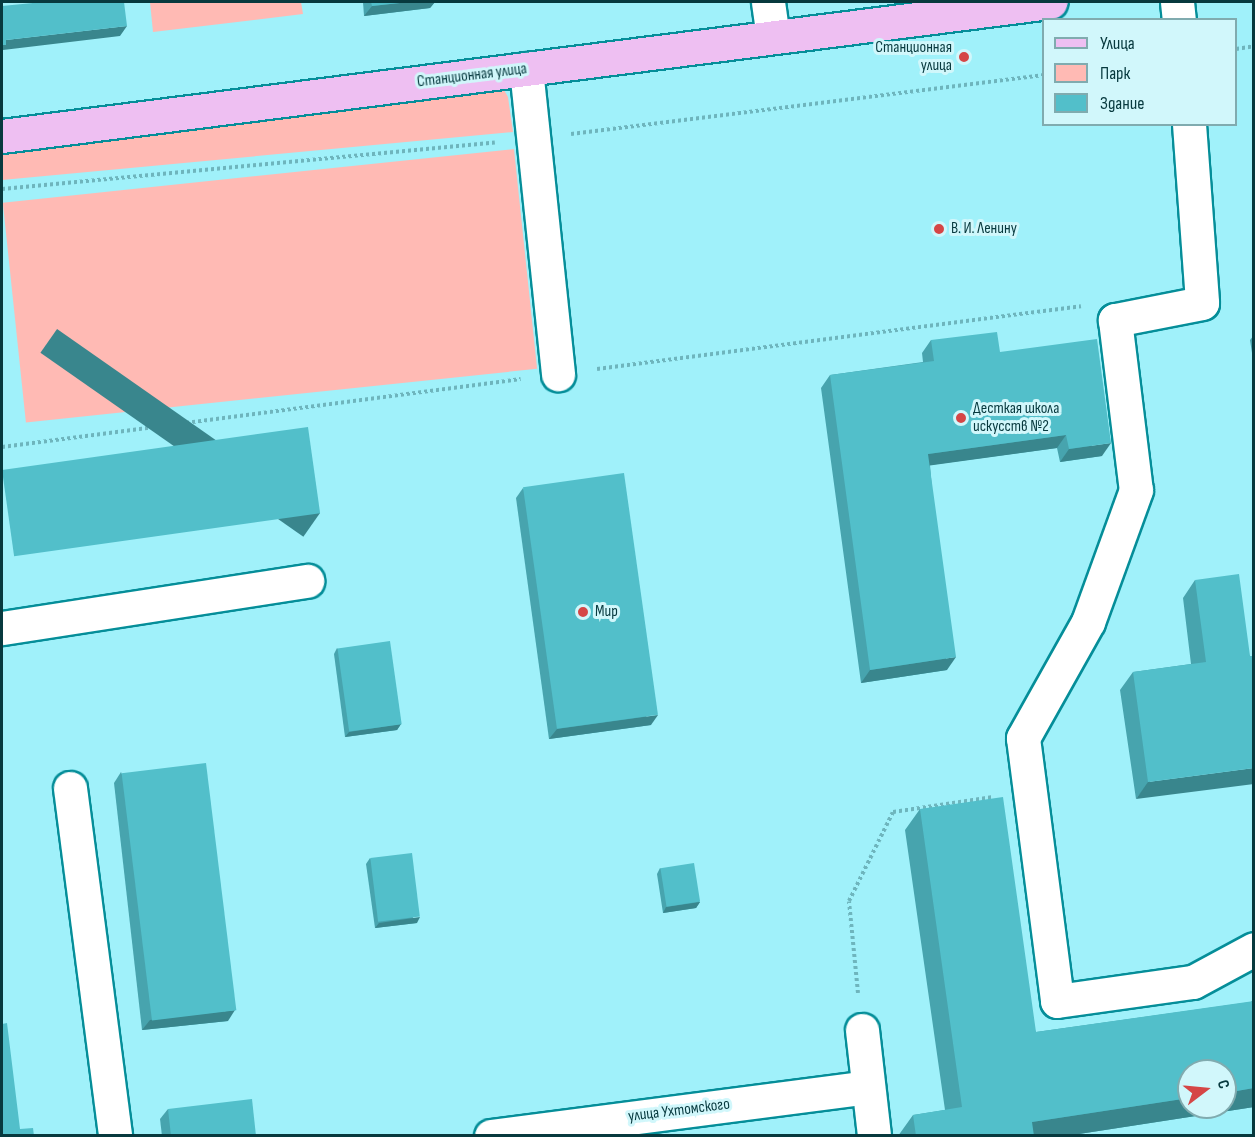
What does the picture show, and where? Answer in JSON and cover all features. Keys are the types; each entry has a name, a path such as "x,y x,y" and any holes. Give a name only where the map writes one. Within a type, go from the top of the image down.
{"main road":[{"name":"Станционная улица","path":"2,136 1050,2"}],"street":[{"path":"768,2 773,37"},
{"path":"1177,2 1179,18"},
{"path":"526,69 558,374"},
{"path":"1189,126 1202,303 1115,320 1136,490 1088,622 1023,738 1057,1001 1193,982 1254,949"},
{"path":"2,628 307,581"},
{"path":"70,788 114,1136"},
{"path":"862,1030 874,1136"},
{"name":"улица Ухтомского","path":"491,1136 867,1087"}],"path":[{"path":"1237,49 1254,46"},
{"path":"862,1030 849,901 893,812 1029,792"}],"green space":[{"path":"150,2 301,2 303,14 153,32"},
{"path":"496,88 504,90 508,97 513,132 2,180 2,149"},
{"path":"514,149 537,369 26,423 3,203"}],"building":[{"path":"43,2 124,2 127,26 6,40 6,45 2,45 2,6"},
{"path":"371,2 409,2 372,6"},
{"path":"997,332 1000,352 1097,339 1111,443 1069,449 1066,435 928,454 956,657 870,670 830,375 934,361 931,340"},
{"path":"308,427 320,513 14,556 2,470"},
{"name":"Мир","path":"624,473 658,715 557,729 523,487"},
{"path":"1239,574 1250,656 1254,656 1254,768 1148,782 1133,672 1206,662 1195,580"},
{"path":"390,641 402,724 349,732 338,648"},
{"path":"206,763 236,1010 152,1021 122,773"},
{"path":"1003,797 1036,1032 1254,1001 1254,1088 1237,1091 1237,1059 1177,1059 1177,1100 1032,1122 1034,1136 916,1136 913,1115 962,1107 920,809"},
{"path":"412,853 420,917 378,922 370,858"},
{"path":"694,863 700,902 667,907 660,868"},
{"path":"7,1023 20,1129 33,1128 34,1136 2,1136 2,1024"},
{"path":"252,1099 256,1136 171,1136 168,1109"}],"place":[{"name":"Станционная улица","path":"964,57"},
{"name":"В. И. Ленину","path":"939,229"},
{"name":"Десткая школа искусств №2","path":"961,418"},
{"name":"Мир","path":"583,612"}]}
